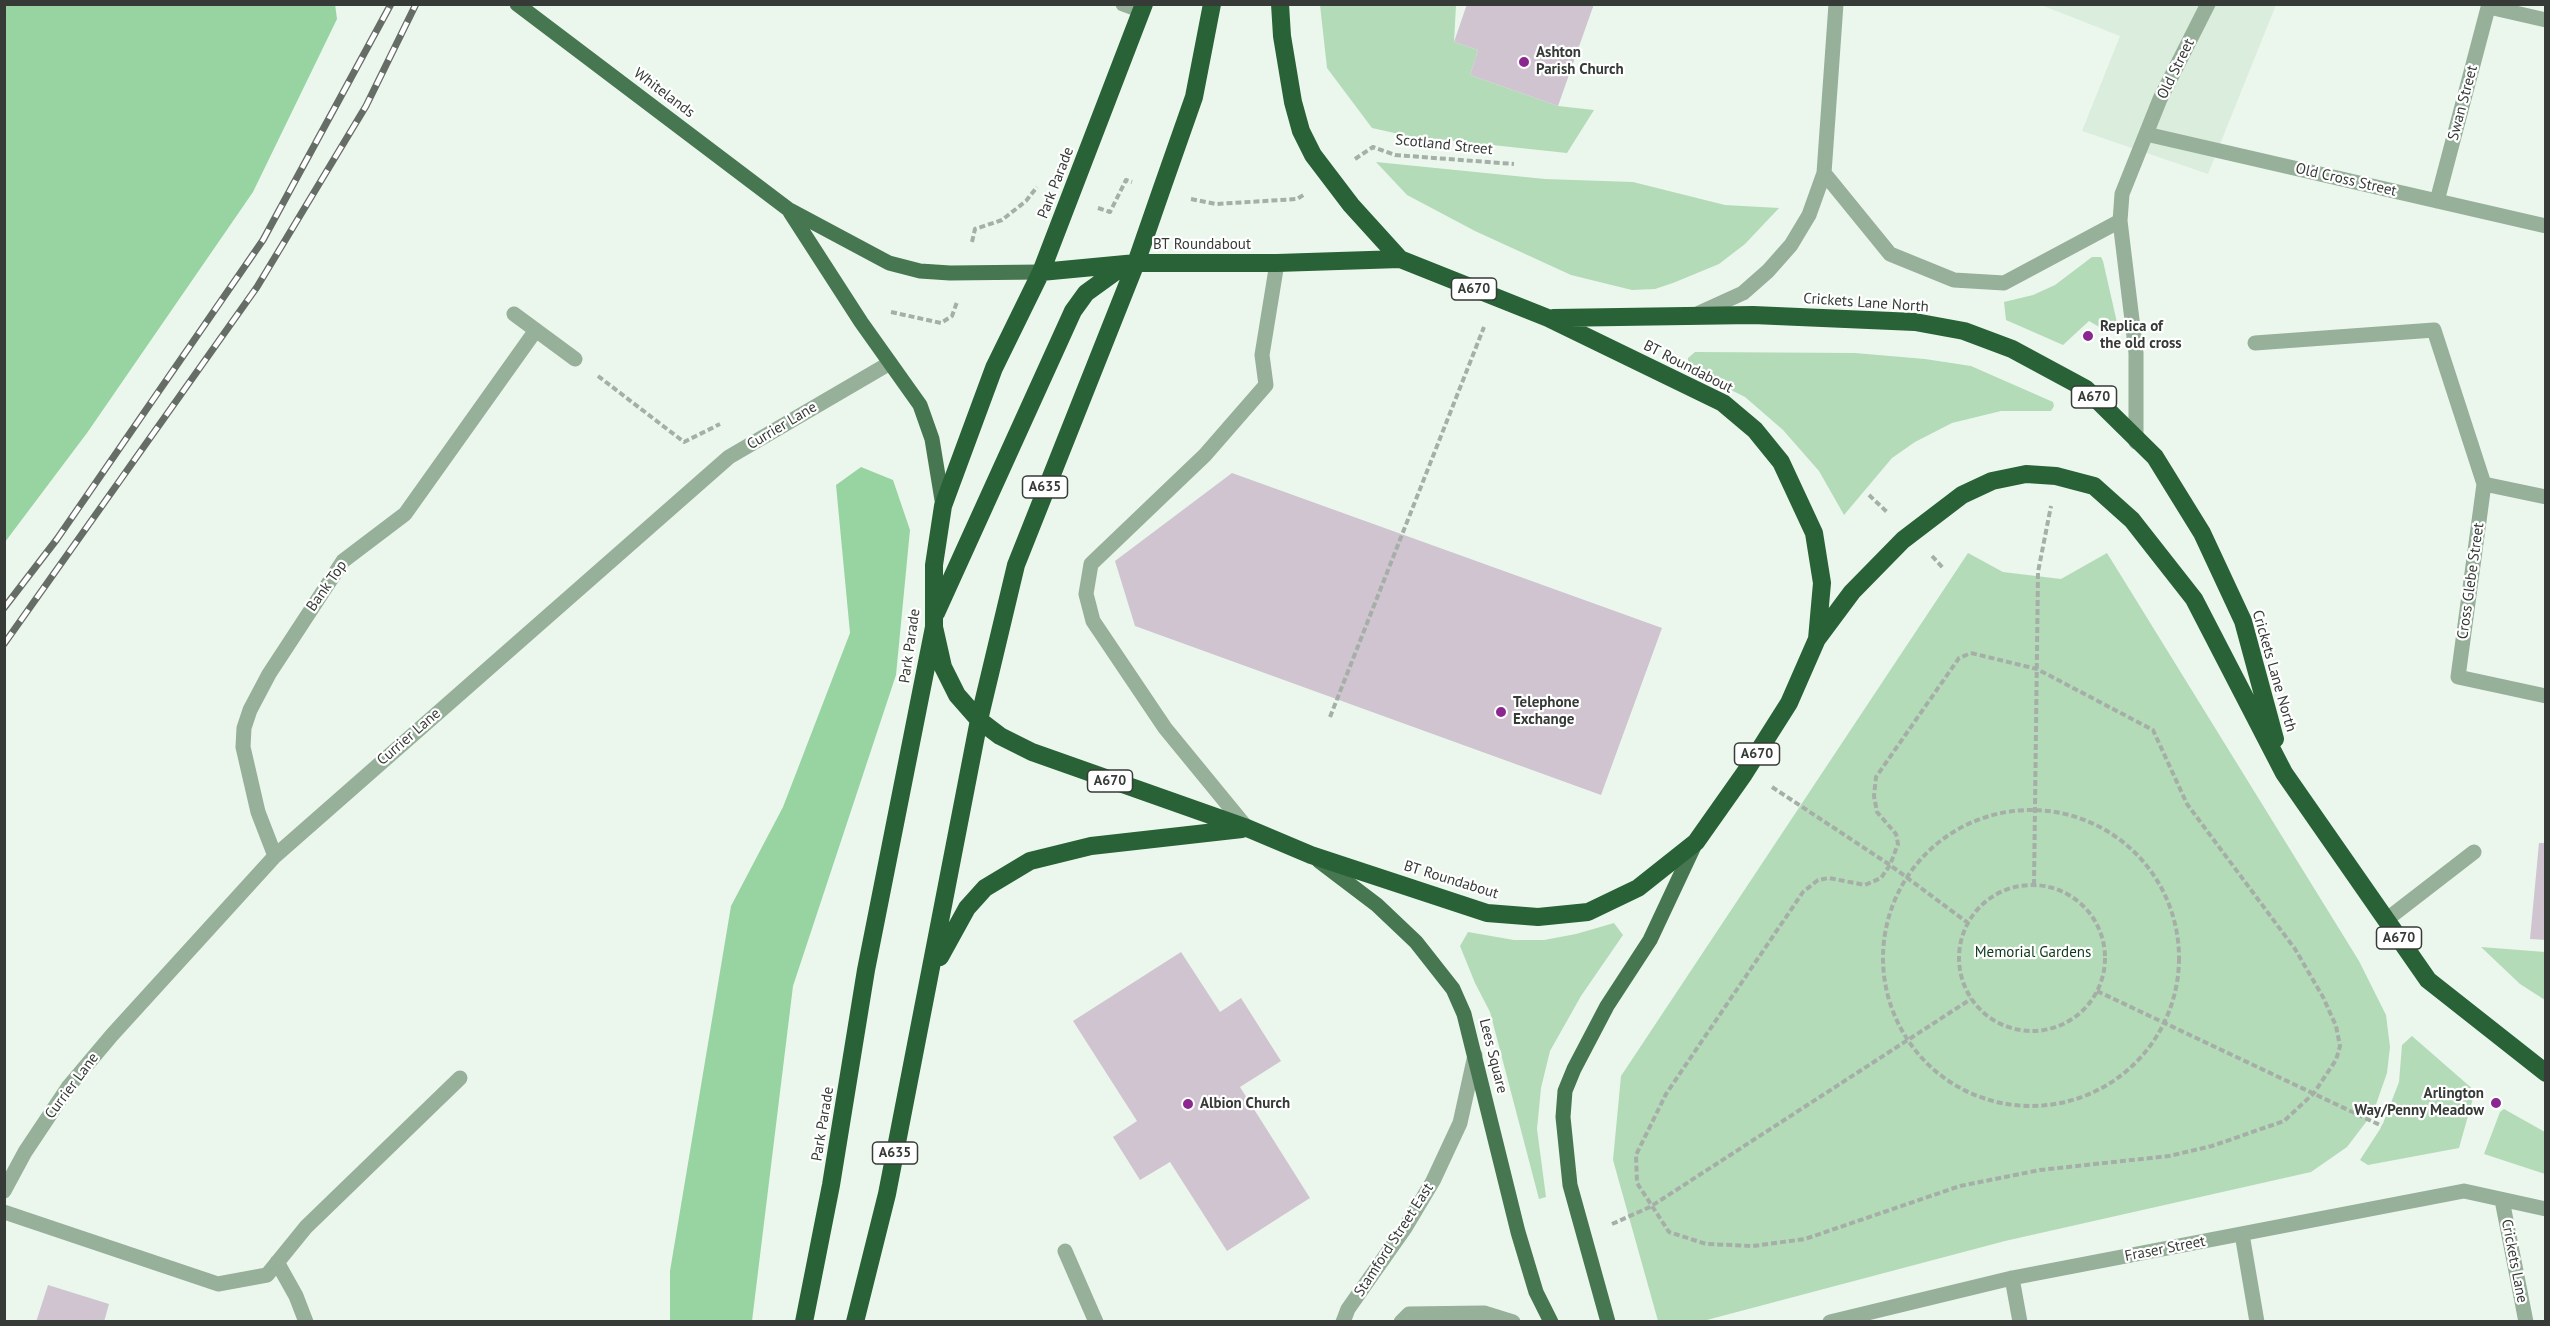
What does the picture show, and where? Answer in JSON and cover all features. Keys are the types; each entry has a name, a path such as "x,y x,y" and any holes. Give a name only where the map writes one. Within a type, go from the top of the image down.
{"highway":[{"name":"A635","path":"855,1322 887,1194 930,983 979,720 1024,540 1136,263 1194,97 1212,4"},
{"path":"1280,4 1284,47 1301,131 1313,155 1351,205 1400,259"},
{"name":"Park Parade","path":"804,1322 831,1185 866,970 934,622 934,565 943,506 994,368 1041,272 1143,8"},
{"name":"BT Roundabout","path":"934,622 944,667 957,695 979,720 1000,736 1056,763 1247,828 1311,855 1487,913 1538,917 1588,912 1638,888 1696,842 1746,771 1789,703 1817,639 1822,583 1815,533 1781,462 1755,430 1724,403 1548,318 1400,259 1277,263 1136,263 1041,272"},
{"path":"934,622 1073,311 1086,293 1101,280 1118,268 1136,263"},
{"name":"Crickets Lane North","path":"1548,318 1682,318 1753,315 1915,322 1964,331 2012,349 2086,389 2136,442 2155,457 2180,494 2202,533 2243,621 2284,773"},
{"name":"Crickets Lane North","path":"1817,639 1852,592 1903,540 1962,495 2003,478 2026,474 2056,476 2094,486 2132,520 2194,598 2284,773 2428,980 2546,1073"},
{"name":"A635","path":"930,983 941,956 967,908 985,888 1022,865 1057,853 1091,846 1247,828"}],"main road":[{"name":"Whitelands","path":"517,4 788,209 889,263 920,271 965,274 1041,272"},
{"name":"Whitelands","path":"788,209 861,322 920,405 932,439 943,506"},
{"path":"1608,1322 1570,1185 1563,1117 1566,1091 1574,1069 1607,1006 1650,940 1696,842"},
{"name":"Lees Square","path":"1311,855 1377,905 1416,942 1453,989 1464,1014 1518,1232 1536,1292 1551,1322"}],"street":[{"path":"1123,4 1143,8"},
{"path":"1682,318 1712,309 1743,293 1768,272 1791,246 1809,215 1824,173 1836,4"},
{"name":"Old Street","path":"2136,442 2136,353 2120,221 2122,194 2146,134 2208,4"},
{"path":"2489,6 2546,20"},
{"name":"Swan Street","path":"2437,201 2489,6"},
{"name":"Old Cross Street","path":"2146,134 2546,226"},
{"path":"1824,173 1890,254 1954,280 2004,283 2120,221"},
{"path":"1247,828 1165,728 1093,621 1086,594 1091,564 1205,455 1266,385 1262,355 1277,263"},
{"path":"514,314 575,359"},
{"name":"Bank Top","path":"275,856 258,812 243,747 244,728 250,710 269,674 343,561 405,514 536,330"},
{"path":"2255,343 2434,330 2484,484 2546,498"},
{"name":"Currier Lane","path":"4,1191 25,1152 69,1086 112,1035 275,856 729,457 890,363"},
{"name":"Cross Glebe Street","path":"2484,484 2458,677 2546,696"},
{"path":"2386,920 2474,852"},
{"name":"Stamford Street East","path":"1343,1322 1348,1309 1405,1228 1433,1180 1460,1123 1474,1055"},
{"path":"4,1212 218,1284 267,1275 306,1227 460,1078"},
{"name":"Fraser Street","path":"1830,1322 2012,1278 2464,1191 2546,1209"},
{"name":"Crickets Lane","path":"2502,1200 2526,1322"},
{"path":"2242,1234 2258,1322"},
{"path":"1065,1251 1096,1322"},
{"path":"277,1262 296,1296 306,1322"},
{"path":"2012,1278 2020,1322"},
{"path":"1401,1322 1409,1314 1484,1313 1513,1322"}],"path":[{"name":"Scotland Street","path":"1373,147 1395,155 1514,164"},
{"path":"861,322 876,311 887,311 941,323 952,316 965,274 975,229 1002,220 1026,201 1037,187 1110,212 1126,180 1216,204 1297,199"},
{"path":"1330,717 1496,298"},
{"path":"575,359 684,442"},
{"path":"2034,885 2033,807 2038,572 2056,476"},
{"path":"1971,653 2037,669 2153,730 2187,804 2295,949 2323,997 2336,1026 2340,1046 2336,1060 2314,1093 2284,1121 2212,1146 2169,1156 2040,1170 1960,1186 1805,1239 1753,1246 1706,1244 1669,1232 1650,1207 1637,1183 1636,1155 1666,1094 1803,892 1818,880 1829,879 1865,885 1881,878 1890,865 1898,844 1896,834 1877,812 1874,796 1876,777 1959,658 1971,653"},
{"path":"1746,771 1890,865 1968,923"},
{"path":"2033,807 2054,810 2085,820 2112,834 2132,849 2160,888 2176,933 2179,957 2178,983 2165,1025 2150,1048 2116,1082 2084,1098 2044,1107 1997,1103 1975,1096 1942,1076 1905,1040 1883,978 1882,948 1886,925 1895,898 1908,878 1927,853 1951,832 2001,809 2033,807"},
{"path":"2034,885 2052,888 2068,895 2083,906 2095,921 2102,937 2105,956 2103,974 2097,992 2078,1015 2066,1024 2037,1031 2021,1031 2000,1024 1981,1011 1971,999 1962,981 1959,962 1961,941 1968,923 1980,907 1996,895 2014,887 2034,885"},
{"path":"2097,992 2382,1126"},
{"path":"1584,1237 1650,1207 1971,999"}],"shaded area":[{"path":"2041,5 2276,5 2208,174 2082,131 2120,36"}],"green space":[{"path":"5,4 335,4 337,19 253,192 87,433 5,542"},
{"path":"1320,5 1456,5 1454,42 1478,50 1470,75 1558,106 1594,110 1567,153 1408,136 1372,128 1327,68"},
{"path":"1376,162 1545,179 1633,182 1725,205 1779,208 1745,244 1719,264 1655,289 1632,290 1571,275 1475,231 1407,195"},
{"path":"2092,257 2101,257 2103,261 2118,327 2108,332 2089,321 2063,345 2006,320 2004,302 2033,295 2055,285"},
{"path":"1695,352 1855,353 1925,359 1971,366 2053,402 2054,406 2051,411 2001,411 1952,423 1915,442 1892,458 1844,515 1819,471 1783,430 1745,397 1703,376 1688,365 1688,358"},
{"path":"861,467 893,480 910,530 896,675 793,986 752,1321 670,1321 670,1271 731,906 783,807 850,633 836,485"},
{"name":"Memorial Gardens","path":"1968,553 2003,572 2061,579 2107,553 2359,961 2386,1015 2390,1047 2387,1073 2373,1113 2347,1147 2311,1172 2005,1241 1703,1321 1658,1321 1613,1160 1621,1076"},
{"path":"1614,923 1623,935 1581,996 1550,1051 1541,1088 1537,1129 1546,1197 1539,1199 1490,1012 1460,946 1468,932 1514,940 1544,940"},
{"path":"2481,947 2545,952 2545,1000 2520,984"},
{"path":"2412,1036 2475,1091 2459,1148 2368,1165 2360,1160 2382,1126 2399,1082 2402,1045"},
{"path":"2504,1109 2545,1132 2545,1174 2484,1154 2500,1112"}],"building":[{"name":"Ashton Parish Church","path":"1467,4 1594,4 1558,106 1470,75 1478,50 1454,42"},
{"name":"Telephone Exchange","path":"1232,473 1662,628 1601,795 1135,626 1115,561"},
{"path":"2539,843 2546,843 2546,940 2530,939"},
{"name":"Albion Church","path":"1181,952 1220,1012 1241,998 1281,1061 1240,1087 1310,1198 1227,1251 1170,1162 1140,1180 1113,1137 1137,1121 1073,1021"},
{"path":"48,1285 109,1304 104,1322 36,1322"}],"railway":[{"path":"4,608 57,539 263,240 391,4"},
{"path":"4,644 257,287 366,106 416,4"}],"place":[{"name":"Ashton Parish Church","path":"1524,62"},
{"name":"Replica of the old cross","path":"2088,336"},
{"name":"Telephone Exchange","path":"1501,712"},
{"name":"Arlington Way/Penny Meadow","path":"2496,1103"},
{"name":"Albion Church","path":"1188,1104"}]}
